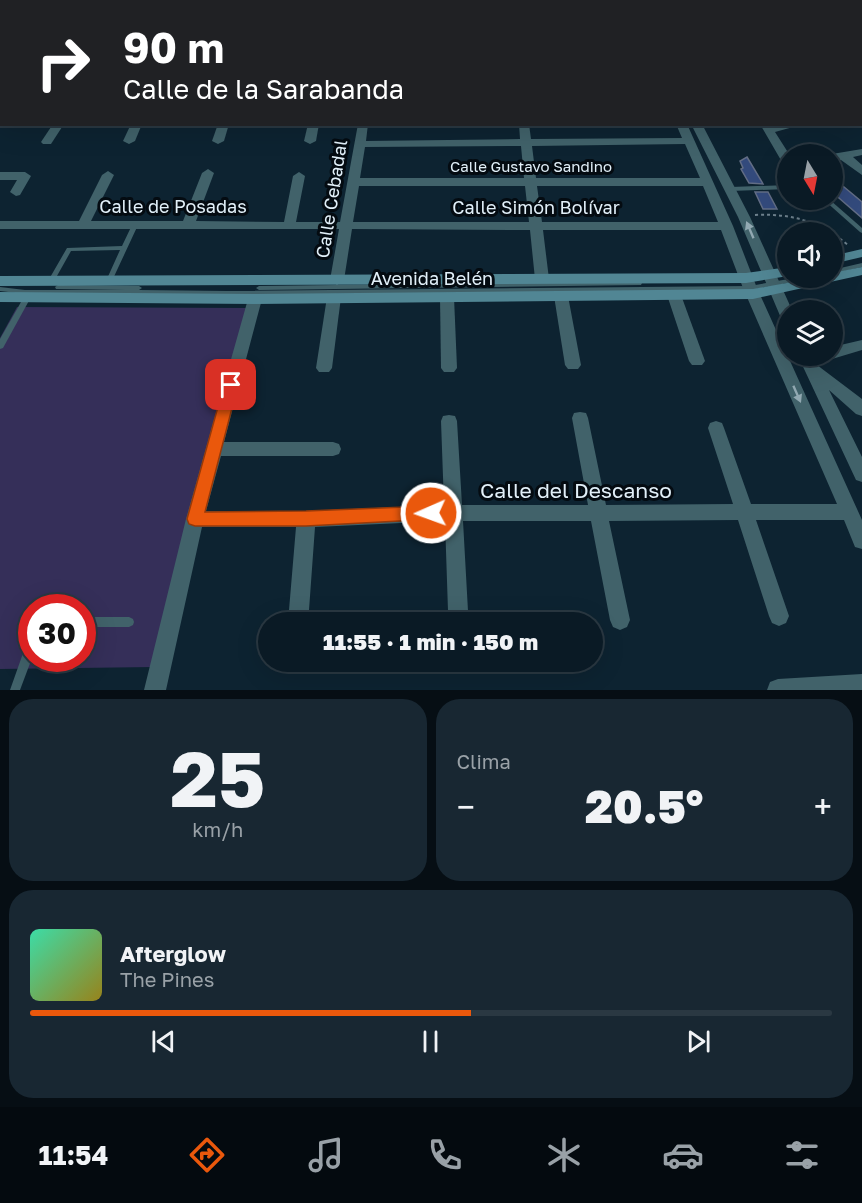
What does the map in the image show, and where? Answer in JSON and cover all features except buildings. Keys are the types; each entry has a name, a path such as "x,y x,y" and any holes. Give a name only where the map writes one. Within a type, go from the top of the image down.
{"main road":[{"path":"843,259 861,258"},
{"name":"Avenida Belén","path":"0,297 255,299 674,295 862,271"},
{"name":"Avenida Belén","path":"0,281 542,279 749,286"},
{"name":"Avenida Belén","path":"772,283 777,279"}],"street":[{"path":"47,141 58,126"},
{"path":"129,141 136,126"},
{"path":"218,141 223,126"},
{"path":"310,141 314,126"},
{"name":"Calle Cebadal","path":"337,279 363,126"},
{"path":"524,126 542,279"},
{"path":"682,126 727,226 749,286 862,542"},
{"path":"697,126 731,189 780,300"},
{"path":"766,127 777,144"},
{"path":"359,144 689,141"},
{"path":"843,156 862,152"},
{"path":"843,160 862,171"},
{"path":"188,226 208,173"},
{"path":"83,225 108,175"},
{"path":"0,176 25,176 16,192"},
{"path":"289,226 299,176"},
{"name":"Calle Gustavo Sandino","path":"353,182 708,182"},
{"name":"Calle de Posadas","path":"0,225 346,226"},
{"name":"Calle Simón Bolívar","path":"346,226 727,226"},
{"path":"674,295 697,361"},
{"path":"561,296 573,365"},
{"path":"324,368 334,297"},
{"path":"447,297 449,368"},
{"path":"155,690 195,519 255,299"},
{"path":"843,350 862,345"},
{"path":"815,366 862,475"},
{"path":"818,366 862,410"},
{"path":"580,418 620,620"},
{"path":"449,421 458,611"},
{"path":"716,428 779,616"},
{"path":"213,449 333,449"},
{"name":"Calle del Descanso","path":"195,519 306,519 452,513 849,513"},
{"path":"299,610 306,519"},
{"path":"778,690 862,685"}],"lane":[{"path":"731,189 777,187"},
{"path":"838,210 862,231"},
{"path":"109,281 135,225"},
{"path":"51,281 69,249 124,248"},
{"path":"843,265 861,258"},
{"path":"772,283 777,281"},
{"path":"772,283 777,282"},
{"path":"0,288 25,292 239,293 749,286"},
{"path":"0,346 4,333 27,297"},
{"path":"96,622 129,622"},
{"path":"15,690 21,672"}],"path":[{"path":"744,217 776,213 799,216 821,225 861,258"}],"shaded area":[{"path":"17,307 247,308 154,667 96,668 96,594 18,594 18,669 0,669 0,338"}],"route":[{"path":"231,385 195,519 306,519 431,513"}]}
